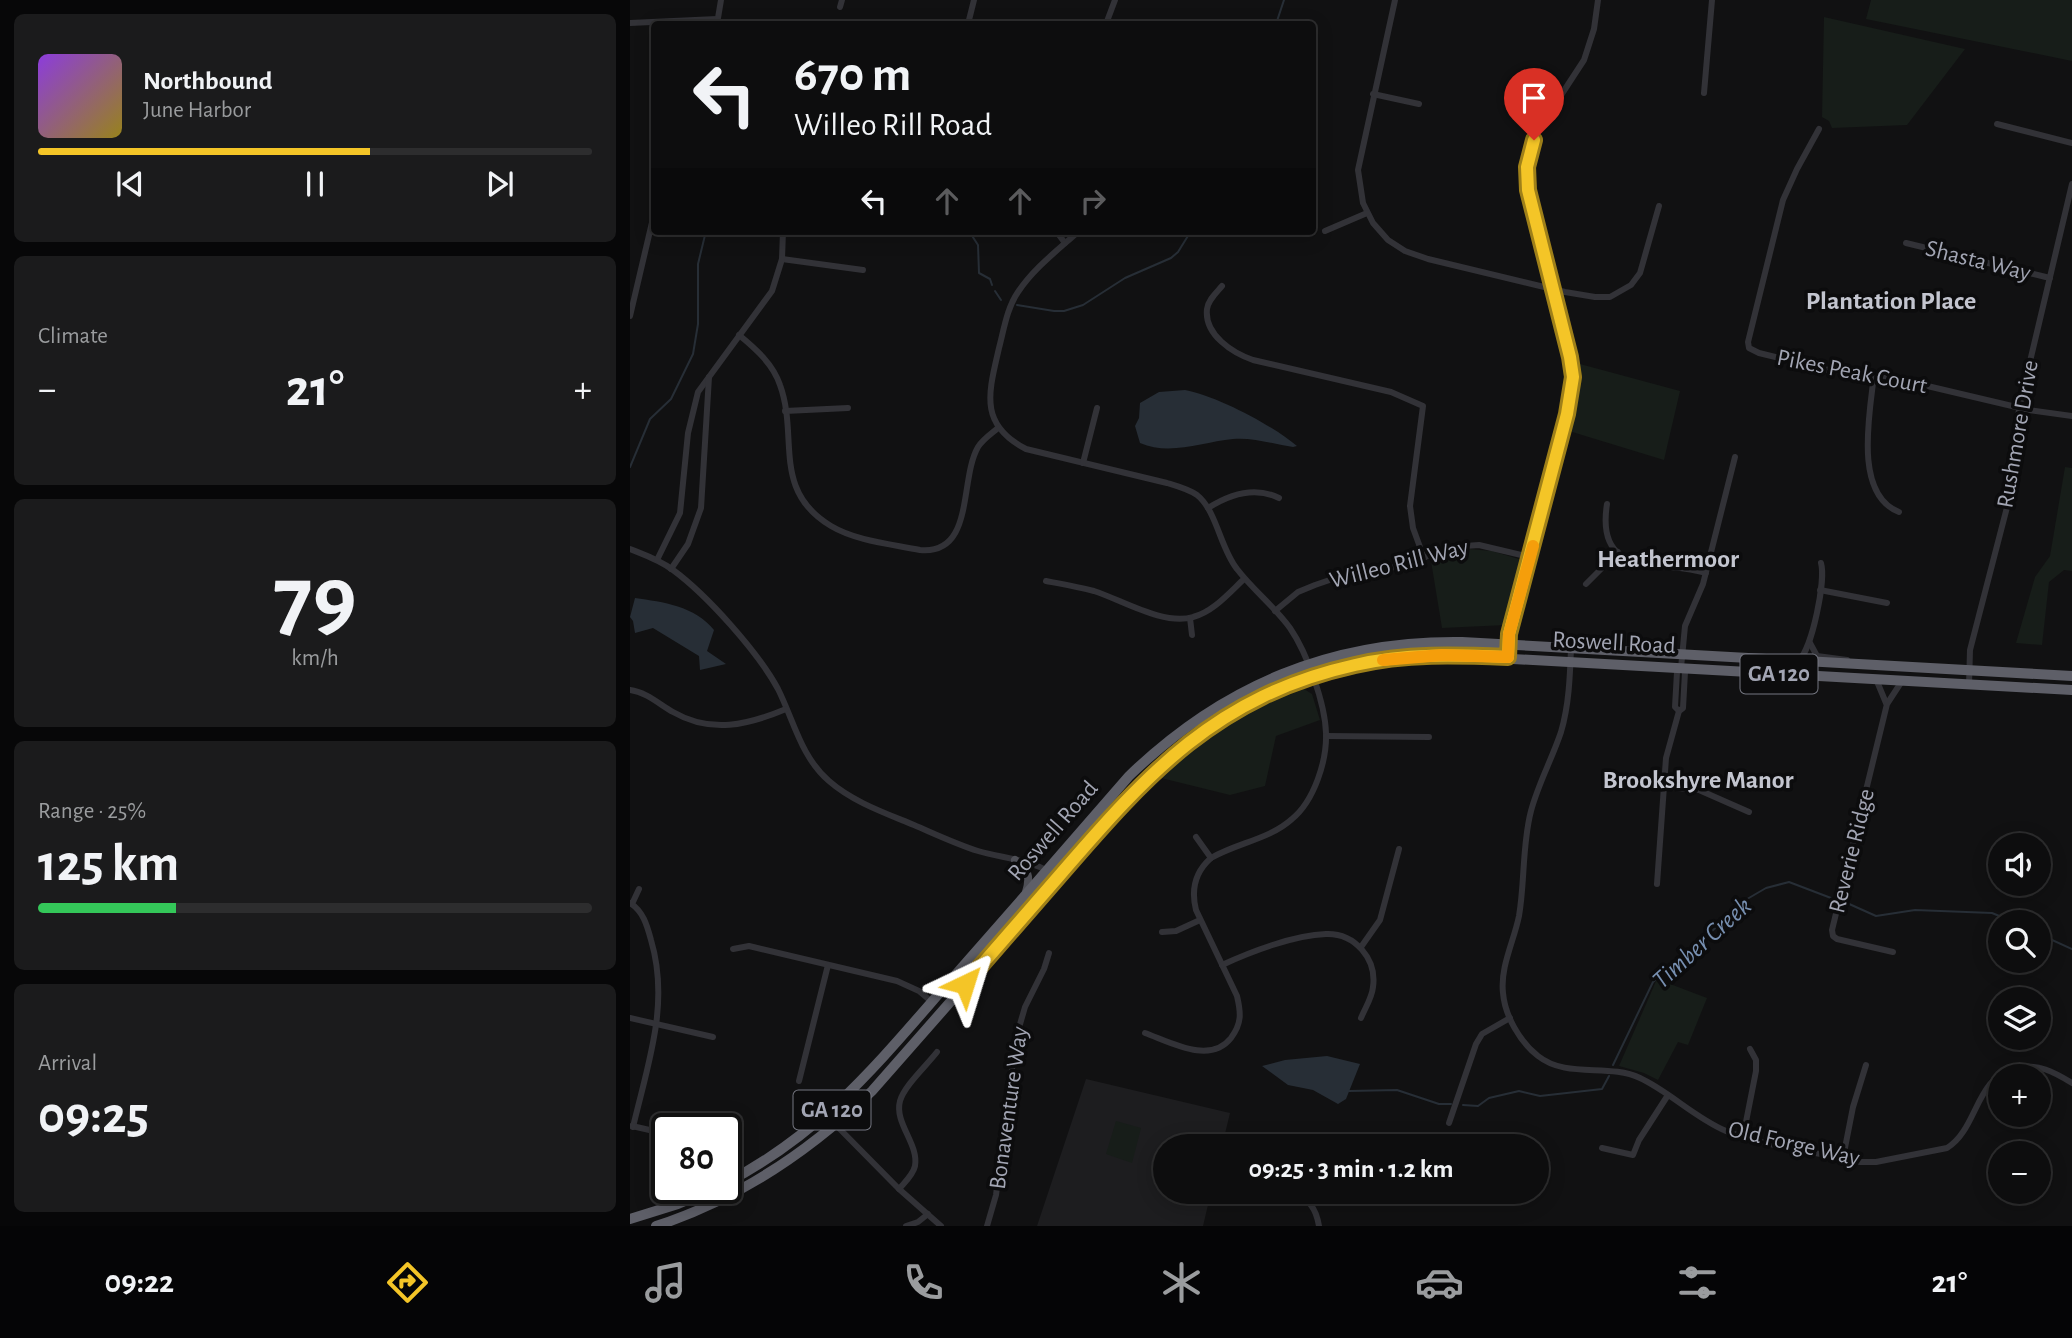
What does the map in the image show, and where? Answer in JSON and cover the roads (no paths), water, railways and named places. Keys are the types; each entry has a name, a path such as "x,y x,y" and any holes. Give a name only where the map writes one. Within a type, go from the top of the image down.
{"highway":[{"name":"Roswell Road","path":"742,1173 783,1149 827,1115 858,1086 1129,776 1163,745 1230,698 1307,664 1353,651 1404,643 1453,642 2072,676"},
{"name":"Roswell Road","path":"656,1226 707,1207 752,1184 836,1126 872,1091 1125,801 1189,741 1249,703 1311,677 1357,664 1418,656 1508,657 2072,690"},
{"path":"630,1219 680,1204"}],"main road":[{"path":"1015,860 1029,872 1030,879 1025,896"}],"street":[{"path":"717,21 721,0"},
{"path":"969,21 974,0"},
{"path":"1107,21 1115,0"},
{"path":"1395,0 1357,170 1359,192 1367,212 1383,235 1405,251 1428,259 1551,289 1602,298 1617,295 1631,285 1644,264 1659,206"},
{"path":"1508,657 1509,634 1573,385 1570,357 1529,196 1528,158 1542,124 1584,60 1594,29 1598,0"},
{"path":"1704,93 1712,0"},
{"path":"630,23 651,23"},
{"path":"1373,94 1419,104"},
{"path":"1997,124 2072,143"},
{"name":"Pikes Peak Court","path":"1819,129 1783,201 1749,348 1759,353 1828,370 1874,375 2019,408 2072,416"},
{"name":"Rushmore Drive","path":"1969,685 1970,650 2011,488 2019,408 2072,184"},
{"path":"1325,231 1367,212"},
{"path":"630,316 651,227"},
{"path":"657,560 680,513 689,423 698,392 772,291 782,259 782,235"},
{"path":"1059,235 1065,243"},
{"path":"1074,235 1030,276 1009,309 989,395 998,428 1009,439 1026,449 1194,493 1208,508 1228,556 1244,579 1293,633 1322,708 1326,736 1314,791 1297,815 1280,828 1211,858 1195,882 1194,901 1200,920 1241,1012 1238,1027 1225,1045 1213,1051 1198,1051 1144,1033"},
{"name":"Shasta Way","path":"1906,243 2049,278"},
{"path":"782,259 863,270"},
{"path":"1222,286 1209,302 1208,320 1219,339 1236,354 1391,392 1423,406 1410,506 1413,528 1424,558"},
{"path":"739,335 765,358 781,386 790,469 796,488 813,512 830,526 849,534 928,551 944,547 955,535 975,453 981,442 998,428"},
{"path":"1874,375 1868,423 1868,463 1885,503 1899,512"},
{"path":"671,569 688,544 701,508 709,377"},
{"path":"785,411 848,408"},
{"path":"1083,463 1097,408"},
{"path":"1657,884 1667,753 1679,711 1683,708 1685,672 1681,668 1687,619 1706,573 1735,457"},
{"path":"1208,508 1238,494 1261,492 1279,498"},
{"path":"1607,504 1605,528 1608,539 1618,552 1640,564 1680,567 1706,573"},
{"name":"Willeo Rill Way","path":"1275,611 1298,592 1315,585 1347,574 1402,566 1451,547 1472,544 1530,557"},
{"path":"630,549 671,569 706,600 755,656 776,686 810,759 822,775 838,789 877,809 956,842 1048,870 1058,878"},
{"path":"1586,583 1618,552"},
{"path":"1797,661 1805,654 1810,641 1823,575 1821,563"},
{"path":"1046,581 1094,591 1159,615 1178,619 1190,618 1215,605 1244,579"},
{"path":"1820,590 1887,603"},
{"path":"1190,618 1192,635"},
{"path":"1810,641 1816,656 1840,658 1864,665"},
{"name":"Old Forge Way","path":"1571,648 1562,729 1531,810 1519,916 1503,978 1503,994 1510,1018 1527,1046 1547,1061 1568,1068 1625,1073 1640,1077 1723,1130 1743,1137 1860,1162 1876,1162 1947,1148 1963,1134 1990,1084 2010,1070 2043,1068 2072,1083"},
{"path":"1876,680 1887,704"},
{"name":"Reverie Ridge","path":"1893,952 1837,939 1832,930 1887,704 1902,681"},
{"path":"630,690 641,692 682,717 712,726 742,724 786,709"},
{"path":"1326,736 1429,737"},
{"path":"1664,787 1699,790 1749,813"},
{"path":"1196,837 1211,858"},
{"path":"1361,947 1380,920 1399,849"},
{"path":"639,889 631,903 642,914 658,967 660,995 657,1024 632,1126 651,1130"},
{"path":"1163,932 1176,931 1200,920"},
{"path":"1222,965 1262,948 1326,934 1348,939 1361,947 1373,972 1373,989 1361,1018"},
{"path":"733,949 749,946 908,984 932,1002"},
{"name":"Bonaventure Way","path":"987,1226 996,1195 1016,1038 1022,1014 1049,953"},
{"path":"799,1081 828,965"},
{"path":"630,1018 713,1037"},
{"path":"1450,1124 1476,1044 1482,1034 1510,1018"},
{"path":"1743,1137 1756,1071 1756,1060 1750,1049"},
{"path":"899,1189 912,1172 915,1161 900,1115 900,1101 904,1092 937,1052"},
{"path":"1843,1158 1853,1107 1866,1065"},
{"path":"1602,1148 1633,1155 1639,1140 1668,1095"},
{"path":"827,1115 899,1189 940,1226"},
{"path":"1312,1204 1319,1226"},
{"path":"906,1226 918,1223 928,1214"}],"waterway":[{"path":"1277,21 1284,0"},
{"path":"630,467 650,419 671,399 693,354 698,324 698,264 705,235"},
{"path":"972,235 978,245 979,273 990,279 992,285"},
{"path":"1017,305 1054,311 1083,305 1125,278 1171,258 1189,235"},
{"path":"995,291 1001,300"},
{"name":"Timber Creek","path":"1613,1065 1653,982 1742,902 1766,888 1789,882 1831,898"},
{"name":"Timber Creek","path":"1847,903 1876,916 1915,910 1988,913"},
{"name":"Timber Creek","path":"2051,939 2072,949"},
{"name":"Timber Creek","path":"1463,1105 1478,1106 1489,1098 1519,1091 1540,1096 1602,1089 1609,1076"},
{"name":"Timber Creek","path":"1349,1091 1397,1090 1439,1104 1451,1104"}],"district":[{"name":"Plantation Place","path":"1891,301"},
{"name":"Heathermoor","path":"1668,559"},
{"name":"Brookshyre Manor","path":"1698,780"}]}
